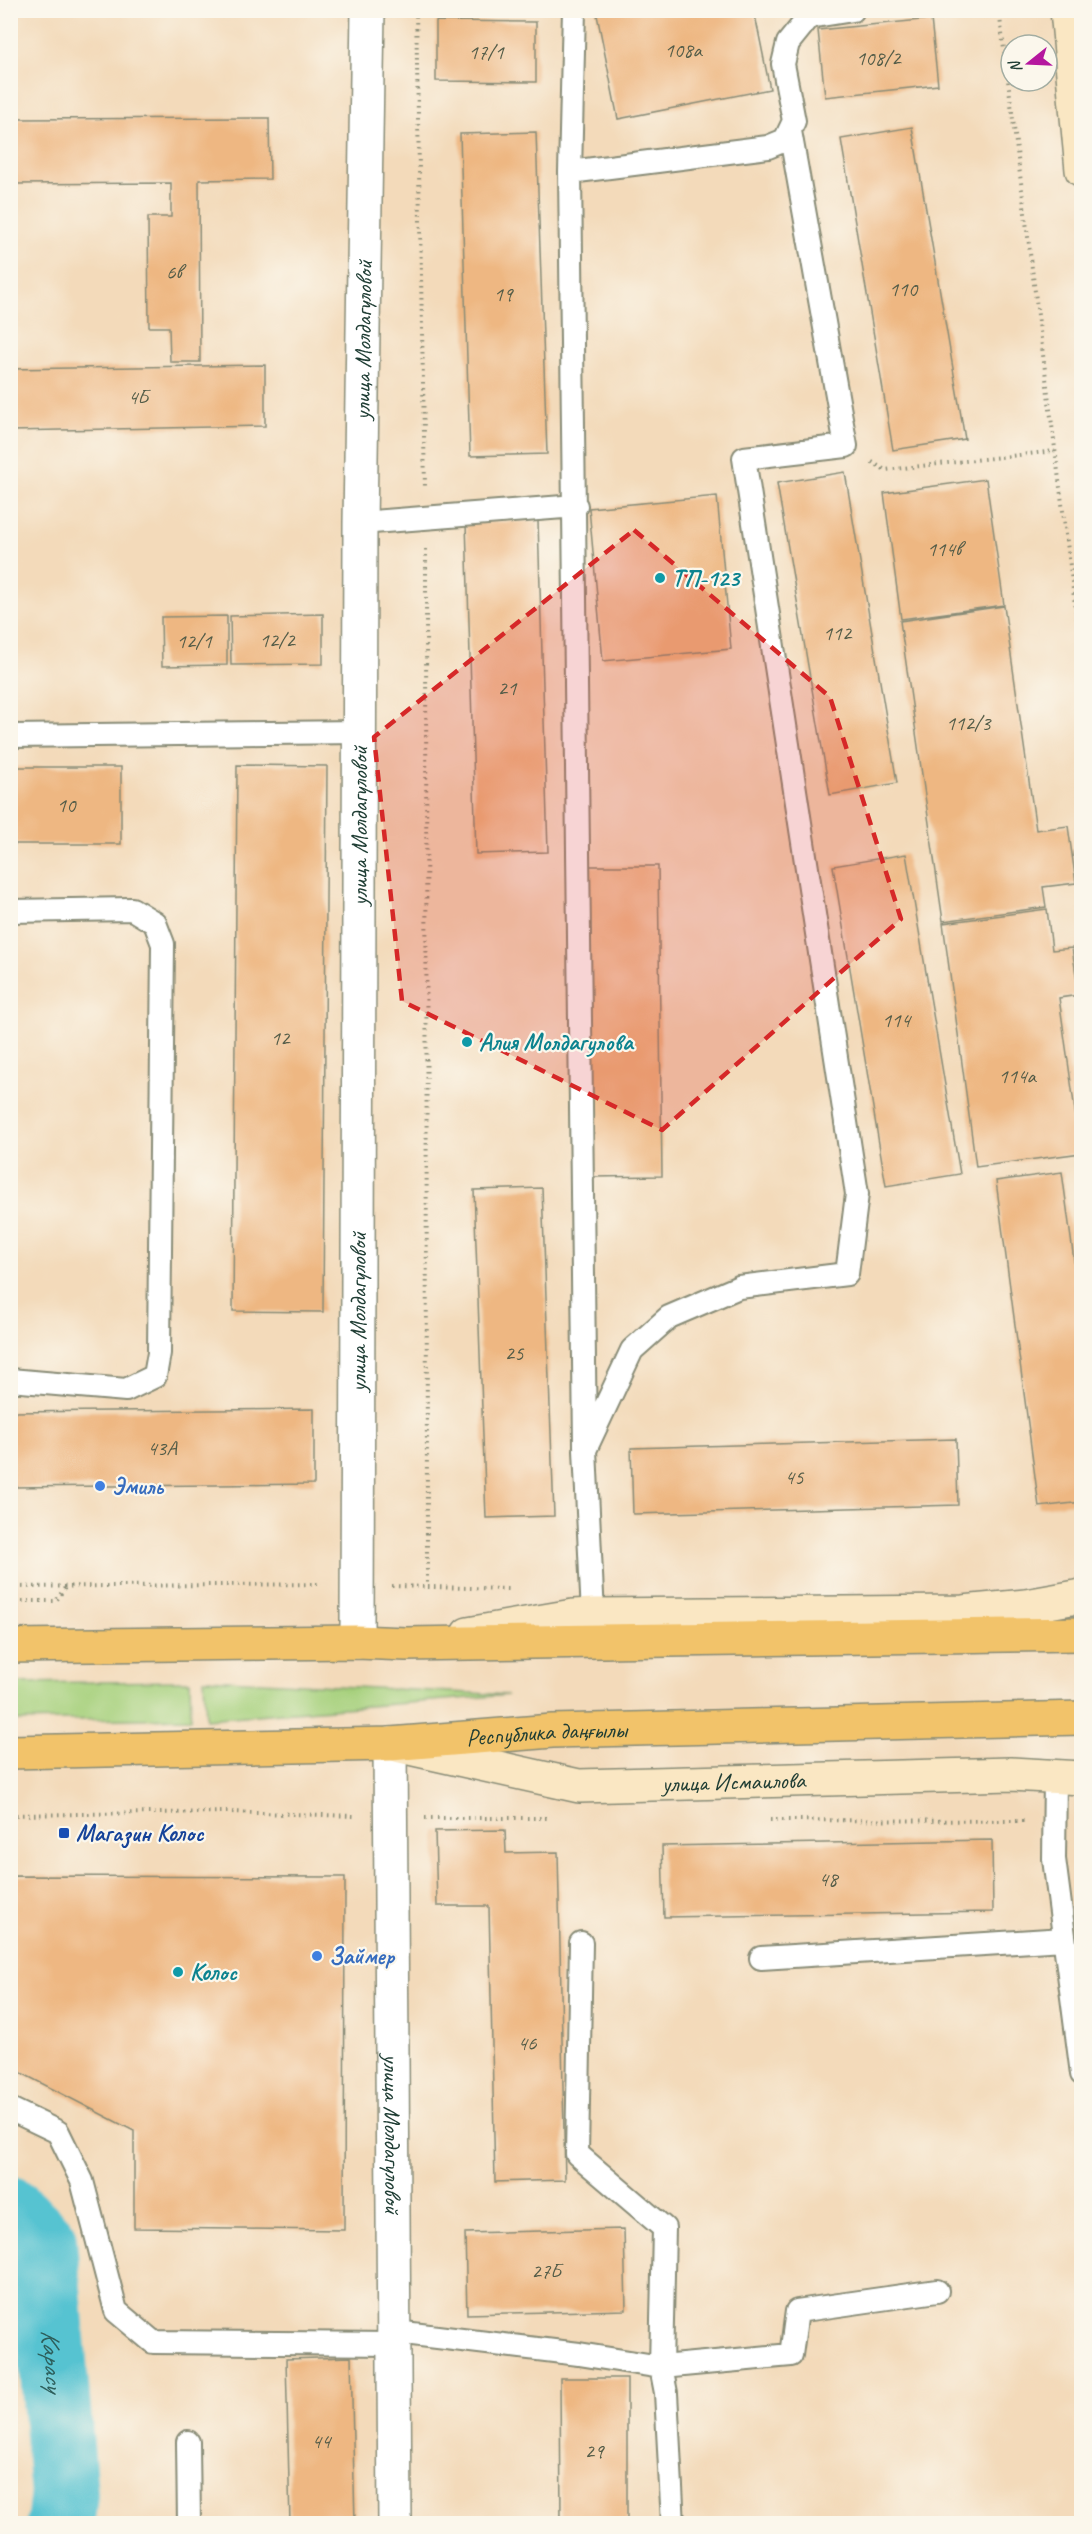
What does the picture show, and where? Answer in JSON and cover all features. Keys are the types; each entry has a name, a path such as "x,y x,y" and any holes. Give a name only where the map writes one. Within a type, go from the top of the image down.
{"main road":[{"path":"1067,10 1082,175"},
{"path":"406,1644 573,1616 963,1612 1026,1606 1082,1596"},
{"path":"10,1647 357,1642 406,1644 1082,1634"},
{"name":"Республика даңғылы","path":"10,1752 390,1744 552,1731 1082,1718"},
{"name":"улица Исмаилова","path":"390,1744 579,1786 1011,1774 1068,1777"}],"street":[{"name":"улица Молдагуловой","path":"357,1642 360,523 368,10"},
{"name":"улица Молдагуловой","path":"390,1744 395,2523"}],"lane":[{"path":"574,10 570,172 576,506 585,1450 593,1615"},
{"path":"570,172 768,147 785,140 794,121 783,64 788,43 809,16 853,10"},
{"path":"585,1450 632,1350 669,1317 739,1287 848,1274 857,1194 744,458 846,446 790,130"},
{"path":"360,523 576,506"},
{"path":"10,736 360,732"},
{"path":"10,911 132,909 155,923 163,944 159,1353 155,1376 126,1390 10,1380"},
{"path":"1068,1777 1054,1859 1082,2073"},
{"path":"761,1958 1064,1939"},
{"path":"581,1943 577,2154 664,2228 661,2367 666,2393 673,2523"},
{"path":"10,2109 58,2132 82,2181 116,2311 153,2342 395,2338 579,2354 661,2367 791,2355 797,2311 937,2291"},
{"path":"189,2442 189,2523"}],"path":[{"path":"416,10 426,518 427,1587"},
{"path":"999,10 1082,660"},
{"path":"846,446 885,470 1055,451"},
{"path":"10,1587 226,1584"},
{"path":"10,1601 56,1601 67,1586"},
{"path":"10,1815 228,1812"}],"highlighted area":[{"path":"634,530 830,697 901,919 662,1130 402,1001 374,737"}],"green space":[{"path":"205,1679 508,1695 206,1719"},
{"path":"190,1681 191,1718 11,1721 11,1683"}],"building":[{"path":"596,10 754,10 770,89 618,119"},
{"path":"931,19 938,85 825,97 818,30"},
{"path":"436,21 536,22 536,82 436,81"},
{"path":"269,118 270,179 199,180 200,362 170,362 169,327 149,327 148,217 171,217 171,183 10,184 10,119"},
{"path":"912,127 965,439 893,450 841,139"},
{"path":"536,132 547,454 470,456 460,134"},
{"path":"265,365 265,426 10,431 10,369"},
{"path":"845,472 897,783 830,795 777,483"},
{"path":"986,479 1004,605 901,619 884,493"},
{"name":"ТП-123","path":"717,496 731,649 603,661 589,508"},
{"path":"538,521 548,852 476,854 466,523"},
{"path":"1004,606 1036,830 1068,826 1076,883 1043,887 1046,907 943,921 900,621"},
{"path":"323,614 323,664 231,665 230,616"},
{"path":"227,616 227,665 162,666 161,617"},
{"path":"237,765 327,766 323,1312 233,1311"},
{"path":"10,767 121,767 121,844 10,844"},
{"path":"906,854 960,1174 886,1186 833,866"},
{"path":"588,866 658,866 662,1176 592,1177"},
{"path":"1047,909 1052,950 1072,948 1079,995 1059,998 1081,1153 976,1167 943,923"},
{"path":"1062,1172 1082,1320 1082,1502 1039,1507 996,1181"},
{"path":"542,1188 554,1516 486,1518 474,1190"},
{"path":"314,1409 314,1484 10,1487 10,1412"},
{"path":"956,1439 958,1505 633,1514 631,1448"},
{"path":"505,1830 506,1853 558,1852 565,2180 495,2182 489,1906 437,1906 435,1831"},
{"path":"992,1840 993,1912 664,1917 662,1846"},
{"name":"Колос","path":"10,1876 345,1877 344,2230 134,2228 134,2131 10,2067"},
{"path":"624,2229 626,2310 467,2314 465,2233"},
{"path":"351,2357 355,2524 290,2524 286,2359"},
{"path":"560,2378 627,2378 627,2524 561,2524"}],"waterway":[{"name":"Карасу","path":"10,2210 43,2241 64,2494 60,2524"}],"place":[{"name":"ТП-123","path":"660,578"},
{"name":"Алия Молдагулова","path":"467,1042"},
{"name":"Эмиль","path":"100,1486"},
{"name":"Магазин Колос","path":"64,1833"},
{"name":"Займер","path":"317,1956"},
{"name":"Колос","path":"178,1972"}]}
